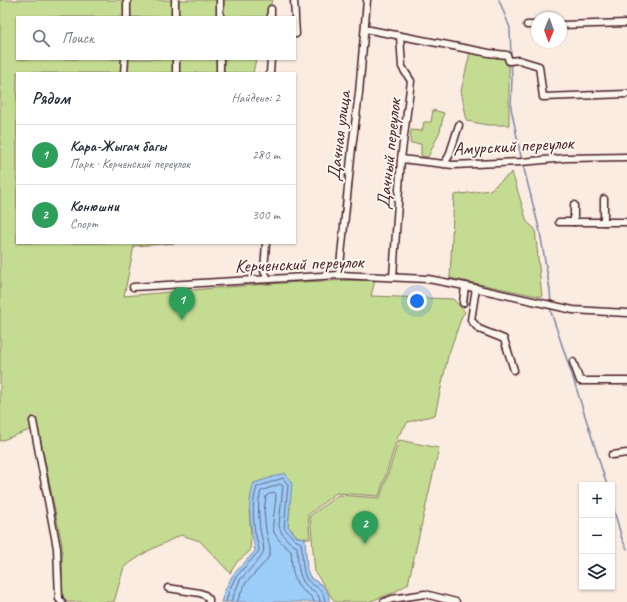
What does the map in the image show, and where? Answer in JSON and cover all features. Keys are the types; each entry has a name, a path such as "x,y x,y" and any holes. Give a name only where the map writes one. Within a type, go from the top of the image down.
{"street":[{"path":"127,0 127,16"},
{"path":"175,0 176,16"},
{"path":"220,0 220,16"},
{"path":"294,0 295,16"},
{"name":"Дачная улица","path":"339,275 359,93 367,0"},
{"path":"271,9 271,16"},
{"path":"567,25 627,23"},
{"path":"526,26 531,26"},
{"path":"365,29 489,53 507,55 509,61 519,60 540,66 543,97 627,94"},
{"name":"Дачный переулок","path":"393,277 401,159 411,81 402,67 400,36"},
{"path":"124,72 125,60"},
{"path":"176,60 176,72"},
{"path":"220,60 220,72"},
{"path":"270,72 271,60"},
{"path":"444,164 449,156 459,125"},
{"name":"Амурский переулок","path":"401,159 453,165 566,158 627,157"},
{"path":"604,199 604,222"},
{"path":"574,205 574,222"},
{"path":"559,222 627,222"},
{"path":"266,244 264,271 268,279"},
{"name":"Керченский переулок","path":"133,287 339,275 393,277 428,280 476,288 574,310 627,313"},
{"path":"463,304 465,286"},
{"path":"476,288 471,320 479,329 504,339 514,370"},
{"path":"572,362 580,381 627,381"},
{"path":"33,421 57,548 59,599 62,602"},
{"path":"612,455 627,453"},
{"path":"168,588 200,593 205,595 210,602"},
{"path":"384,602 392,599 425,594 456,602"}],"green space":[{"path":"0,0 273,0 267,16 16,16 16,60 256,60 253,72 16,72 16,244 161,244 134,246 124,296 281,283 375,280 371,296 453,299 465,312 462,316 448,356 435,415 408,422 398,436 379,496 336,493 308,515 310,539 298,537 288,526 290,507 249,510 251,533 250,551 237,562 230,573 200,541 181,535 148,551 124,567 114,602 67,602 62,598 62,545 38,427 0,441"},
{"path":"470,53 504,59 509,66 509,125 487,125 467,121 461,91"},
{"path":"433,110 444,113 440,131 428,157 421,156 421,144 410,143 411,130 422,131 424,122 431,122"},
{"path":"512,172 527,222 535,229 542,297 450,278 454,195 490,190"},
{"path":"399,440 439,448 408,584 393,593 368,602 335,602 315,572 310,516 338,495 380,498"}],"water":[{"path":"285,473 292,484 288,526 297,537 305,538 307,570 311,578 322,585 329,595 329,602 221,602 232,576 255,551 250,508 250,500 254,483"}],"waterway":[{"path":"499,0 510,28 511,58"},
{"path":"511,62 511,108 522,161"},
{"path":"523,165 540,232 551,304"},
{"path":"551,308 551,312 606,482"},
{"path":"615,514 622,539 627,549"}],"place":[{"name":"Кара-Жыгач багы","path":"182,320"},
{"name":"Конюшни","path":"365,544"}]}
